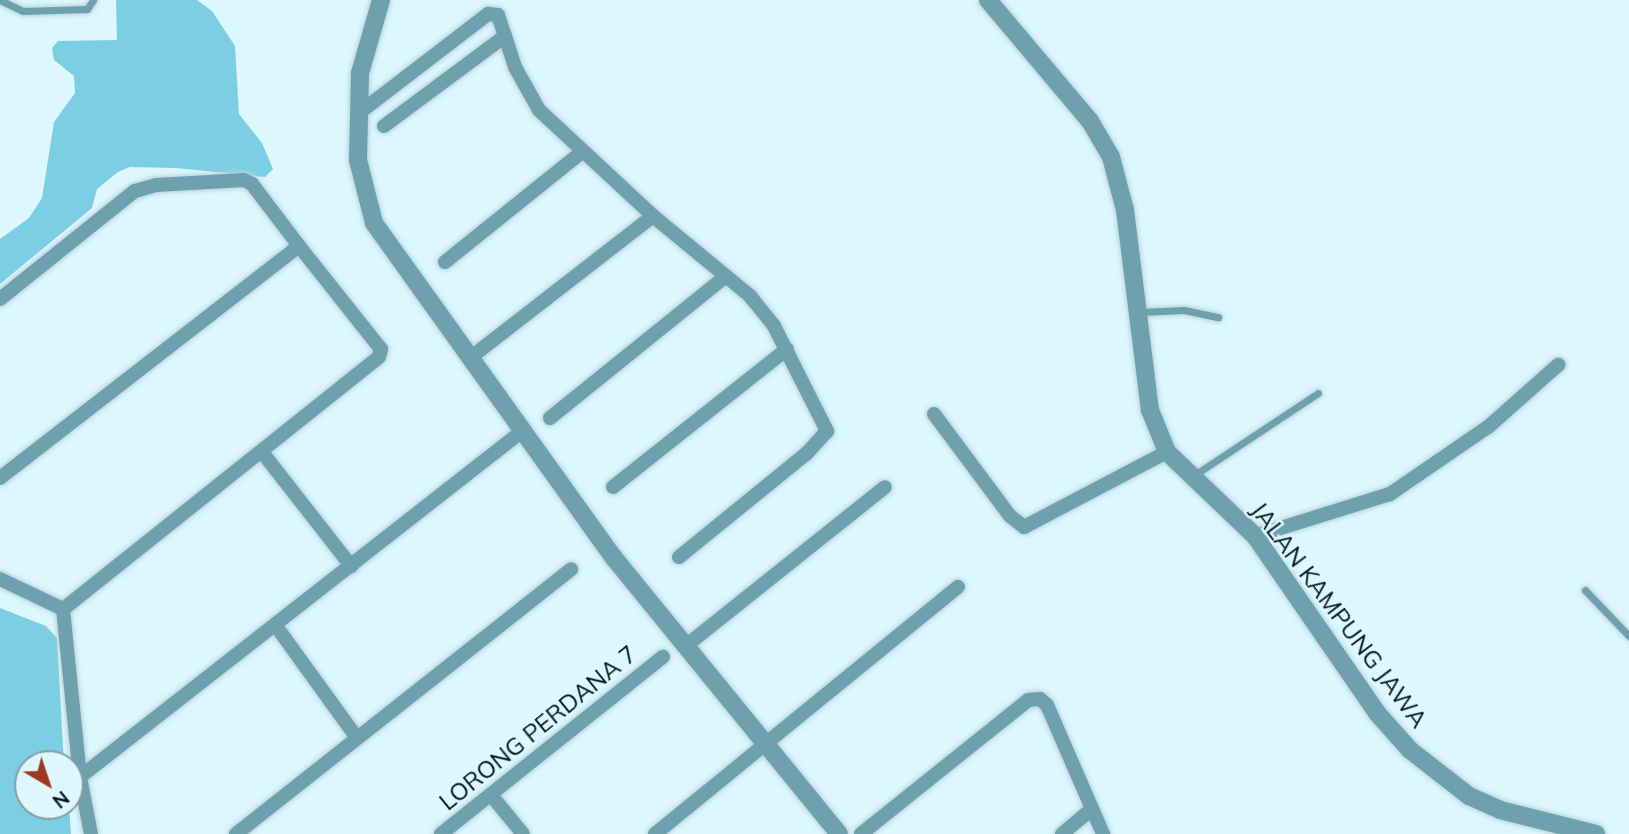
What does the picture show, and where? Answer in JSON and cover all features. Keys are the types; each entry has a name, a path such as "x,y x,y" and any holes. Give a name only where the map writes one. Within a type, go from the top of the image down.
{"street":[{"path":"381,0 360,73 358,160 374,223 521,432 614,558 767,742 839,834"},
{"name":"JALAN KAMPUNG JAWA","path":"988,0 1090,121 1111,157 1125,210 1150,410 1167,452 1255,536 1377,713 1410,750 1469,796 1500,810 1596,834"},
{"path":"359,113 488,14 498,15 530,98 582,152 653,216 750,296 787,349 823,419 824,438 679,557"},
{"path":"384,126 505,36"},
{"path":"445,262 582,152"},
{"path":"0,299 135,191 156,185 244,180 251,184 382,353 262,452 63,609"},
{"path":"470,358 653,216"},
{"path":"0,478 299,246"},
{"path":"550,418 726,276"},
{"path":"612,487 787,349"},
{"path":"1255,536 1390,494 1488,427 1558,365"},
{"path":"934,414 1010,516 1024,527 1167,452"},
{"path":"84,774 521,432"},
{"path":"262,452 351,566"},
{"path":"687,646 885,488"},
{"path":"236,834 572,569"},
{"path":"0,579 63,609"},
{"path":"655,834 958,587"},
{"path":"63,609 77,750"},
{"path":"276,626 357,737"},
{"name":"LORONG PERDANA 7","path":"441,834 663,657"},
{"path":"861,834 1028,700 1047,705 1102,834"},
{"path":"491,795 523,834"},
{"path":"84,798 91,834"},
{"path":"1062,834 1092,809"}],"lane":[{"path":"0,0 23,11 87,9 93,0"},
{"path":"1138,312 1184,310 1218,317"},
{"path":"1193,477 1318,393"},
{"path":"1585,590 1629,636"}],"shaded area":[{"path":"116,0 197,0 212,11 235,46 239,114 262,143 273,169 265,177 175,168 130,167 118,172 97,189 92,208 0,284 0,239 29,218 42,198 54,122 75,93 74,76 54,60 52,48 58,41 117,40"},
{"path":"0,608 46,626 57,638 63,750 14,750 14,820 70,820 71,834 0,834"}]}
